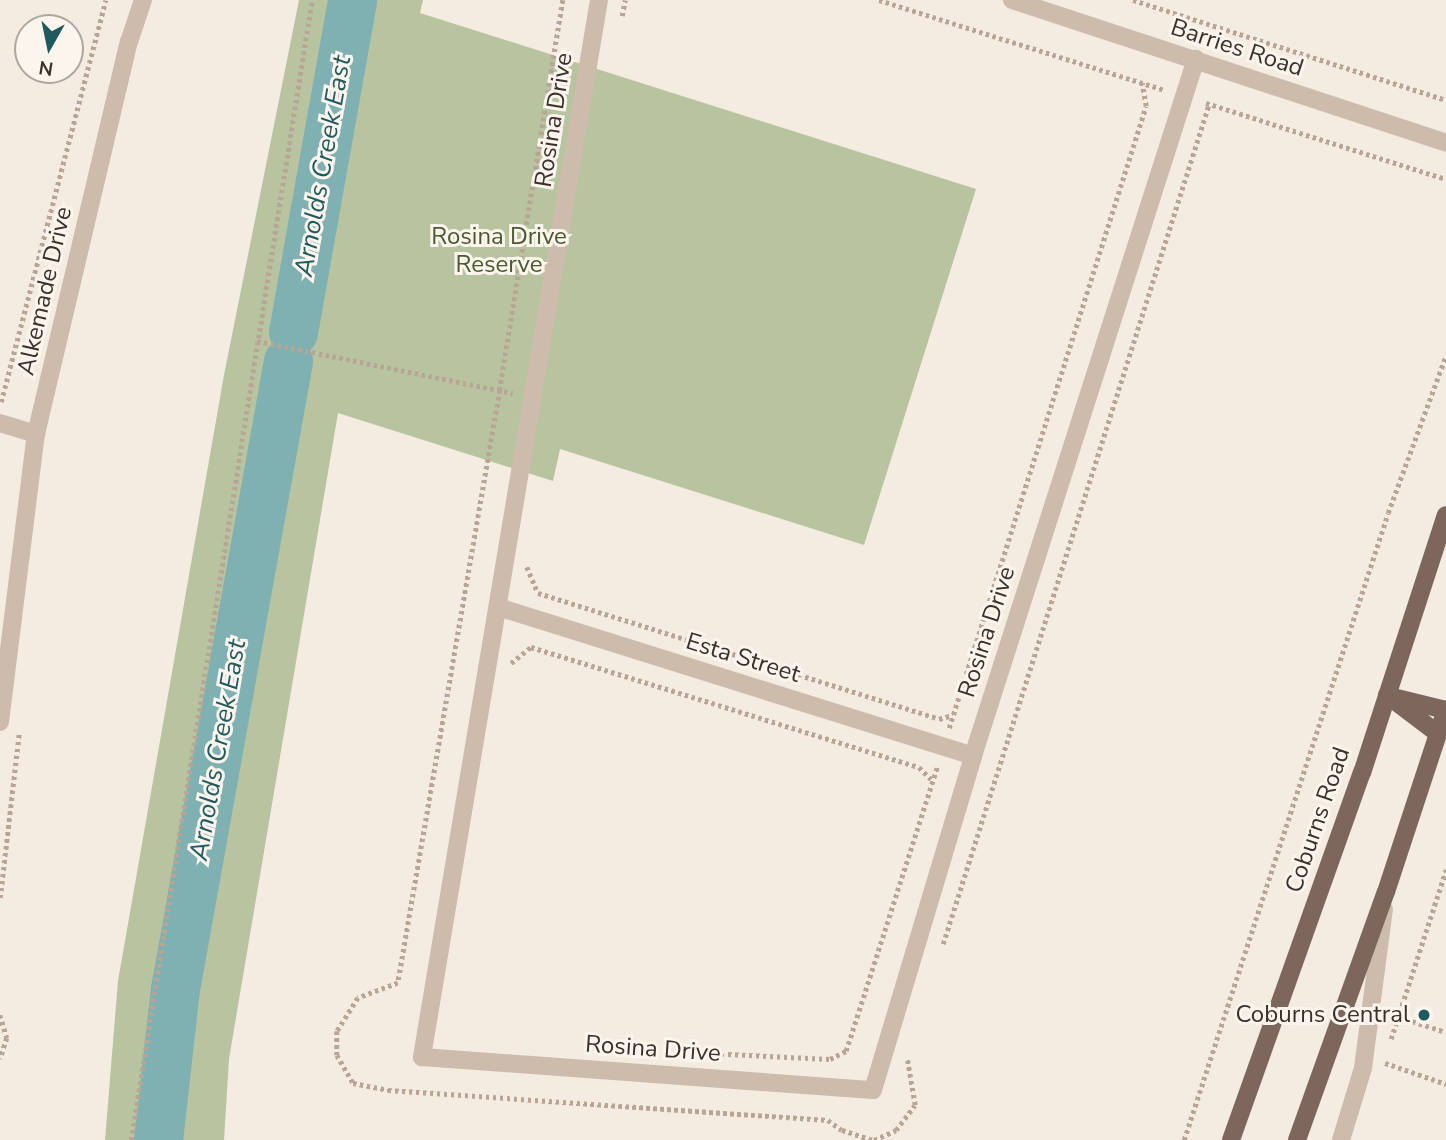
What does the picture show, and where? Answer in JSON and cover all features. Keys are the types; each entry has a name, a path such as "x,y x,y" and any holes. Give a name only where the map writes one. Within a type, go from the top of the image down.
{"main road":[{"name":"Coburns Road","path":"1230,1140 1387,695 1446,515"},
{"path":"1297,1140 1442,736 1446,710 1387,695"},
{"path":"1387,695 1442,736"}],"street":[{"name":"Alkemade Drive","path":"0,722 36,434 129,42 143,0"},
{"name":"Rosina Drive","path":"599,0 422,1057 873,1090 972,756 1196,60"},
{"name":"Barries Road","path":"1012,0 1446,143"},
{"path":"0,423 36,434"},
{"name":"Esta Street","path":"498,607 972,756"},
{"path":"1341,1140 1363,1068 1387,892"}],"path":[{"path":"0,408 5,378 106,0"},
{"path":"131,1140 312,0"},
{"path":"563,0 500,390 398,983 358,998 337,1031 337,1055 353,1083 387,1090 828,1120 842,1130 874,1140 897,1130 915,1105 905,1054"},
{"path":"620,27 625,0"},
{"path":"1133,0 1446,100"},
{"path":"706,1053 830,1059 846,1051 1146,106 1142,83"},
{"path":"941,950 1209,104"},
{"path":"257,341 533,397"},
{"path":"1184,1140 1388,513 1446,355"},
{"path":"0,382 5,378"},
{"path":"519,613 529,553"},
{"path":"527,567 538,593 939,719 953,714"},
{"path":"511,663 531,648 919,767 932,781"},
{"path":"509,677 513,651"},
{"path":"0,898 20,726"},
{"path":"1380,1076 1446,872"},
{"path":"0,1014 7,1038 0,1059"},
{"path":"1399,1017 1446,1031"},
{"path":"1384,1063 1446,1083"}],"green space":[{"name":"Rosina Drive Reserve","path":"299,0 423,0 420,13 976,189 864,545 560,449 553,481 338,413 229,1059 224,1140 105,1140 118,981 224,375"}],"waterway":[{"name":"Arnolds Creek East","path":"293,332 352,0"},
{"name":"Arnolds Creek East","path":"158,1140 175,989 288,361"}],"place":[{"name":"Coburns Central","path":"1424,1015"}]}
